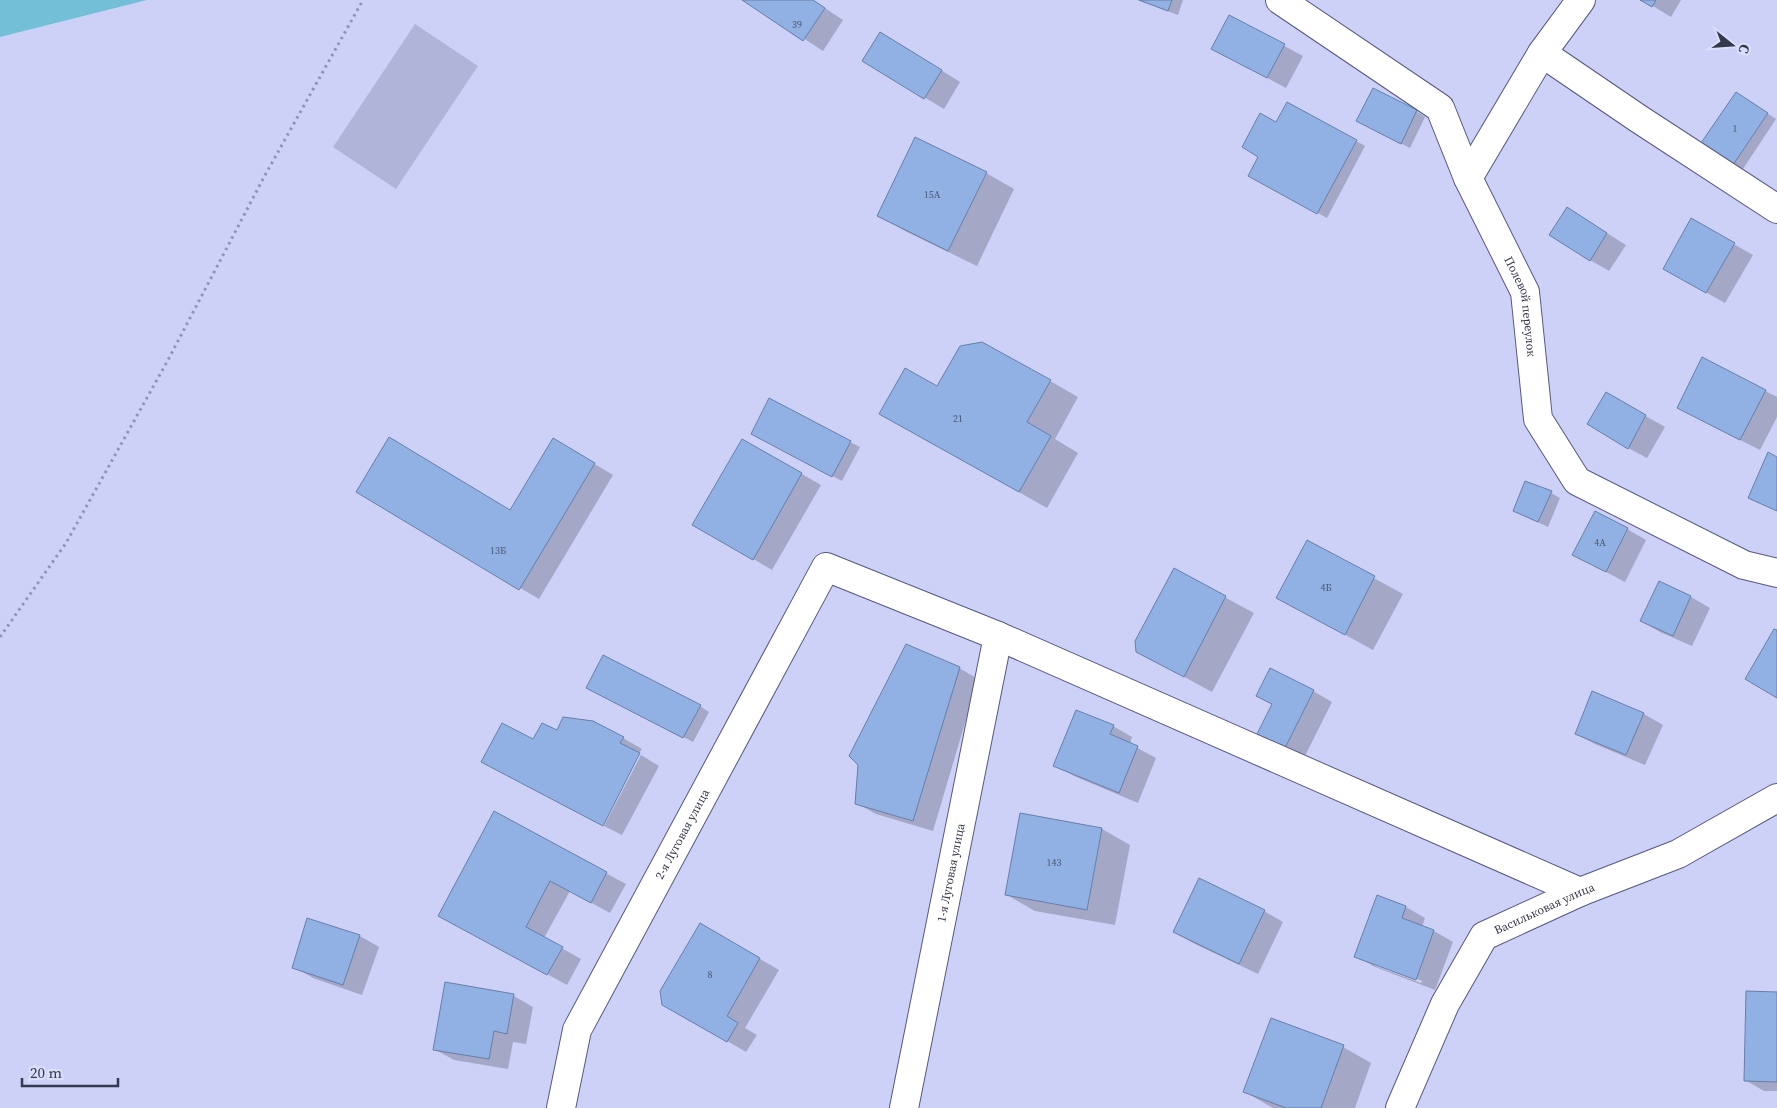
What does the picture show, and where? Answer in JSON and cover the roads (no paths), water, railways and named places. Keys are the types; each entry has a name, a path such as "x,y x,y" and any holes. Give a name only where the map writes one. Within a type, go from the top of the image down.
{"street":[{"name":"Полевой переулок","path":"1280,0 1440,108 1468,178 1525,292 1538,419 1577,481 1744,565 1777,573"},
{"path":"1468,178 1542,53 1581,0"},
{"path":"1542,53 1777,209"},
{"name":"2-я Луговая улица","path":"561,1108 576,1030 826,568 998,636"},
{"path":"998,636 1580,892"},
{"name":"1-я Луговая улица","path":"904,1108 998,636"},
{"name":"Васильковая улица","path":"1400,1108 1445,1004 1484,936 1580,892 1678,854 1777,798"}]}
